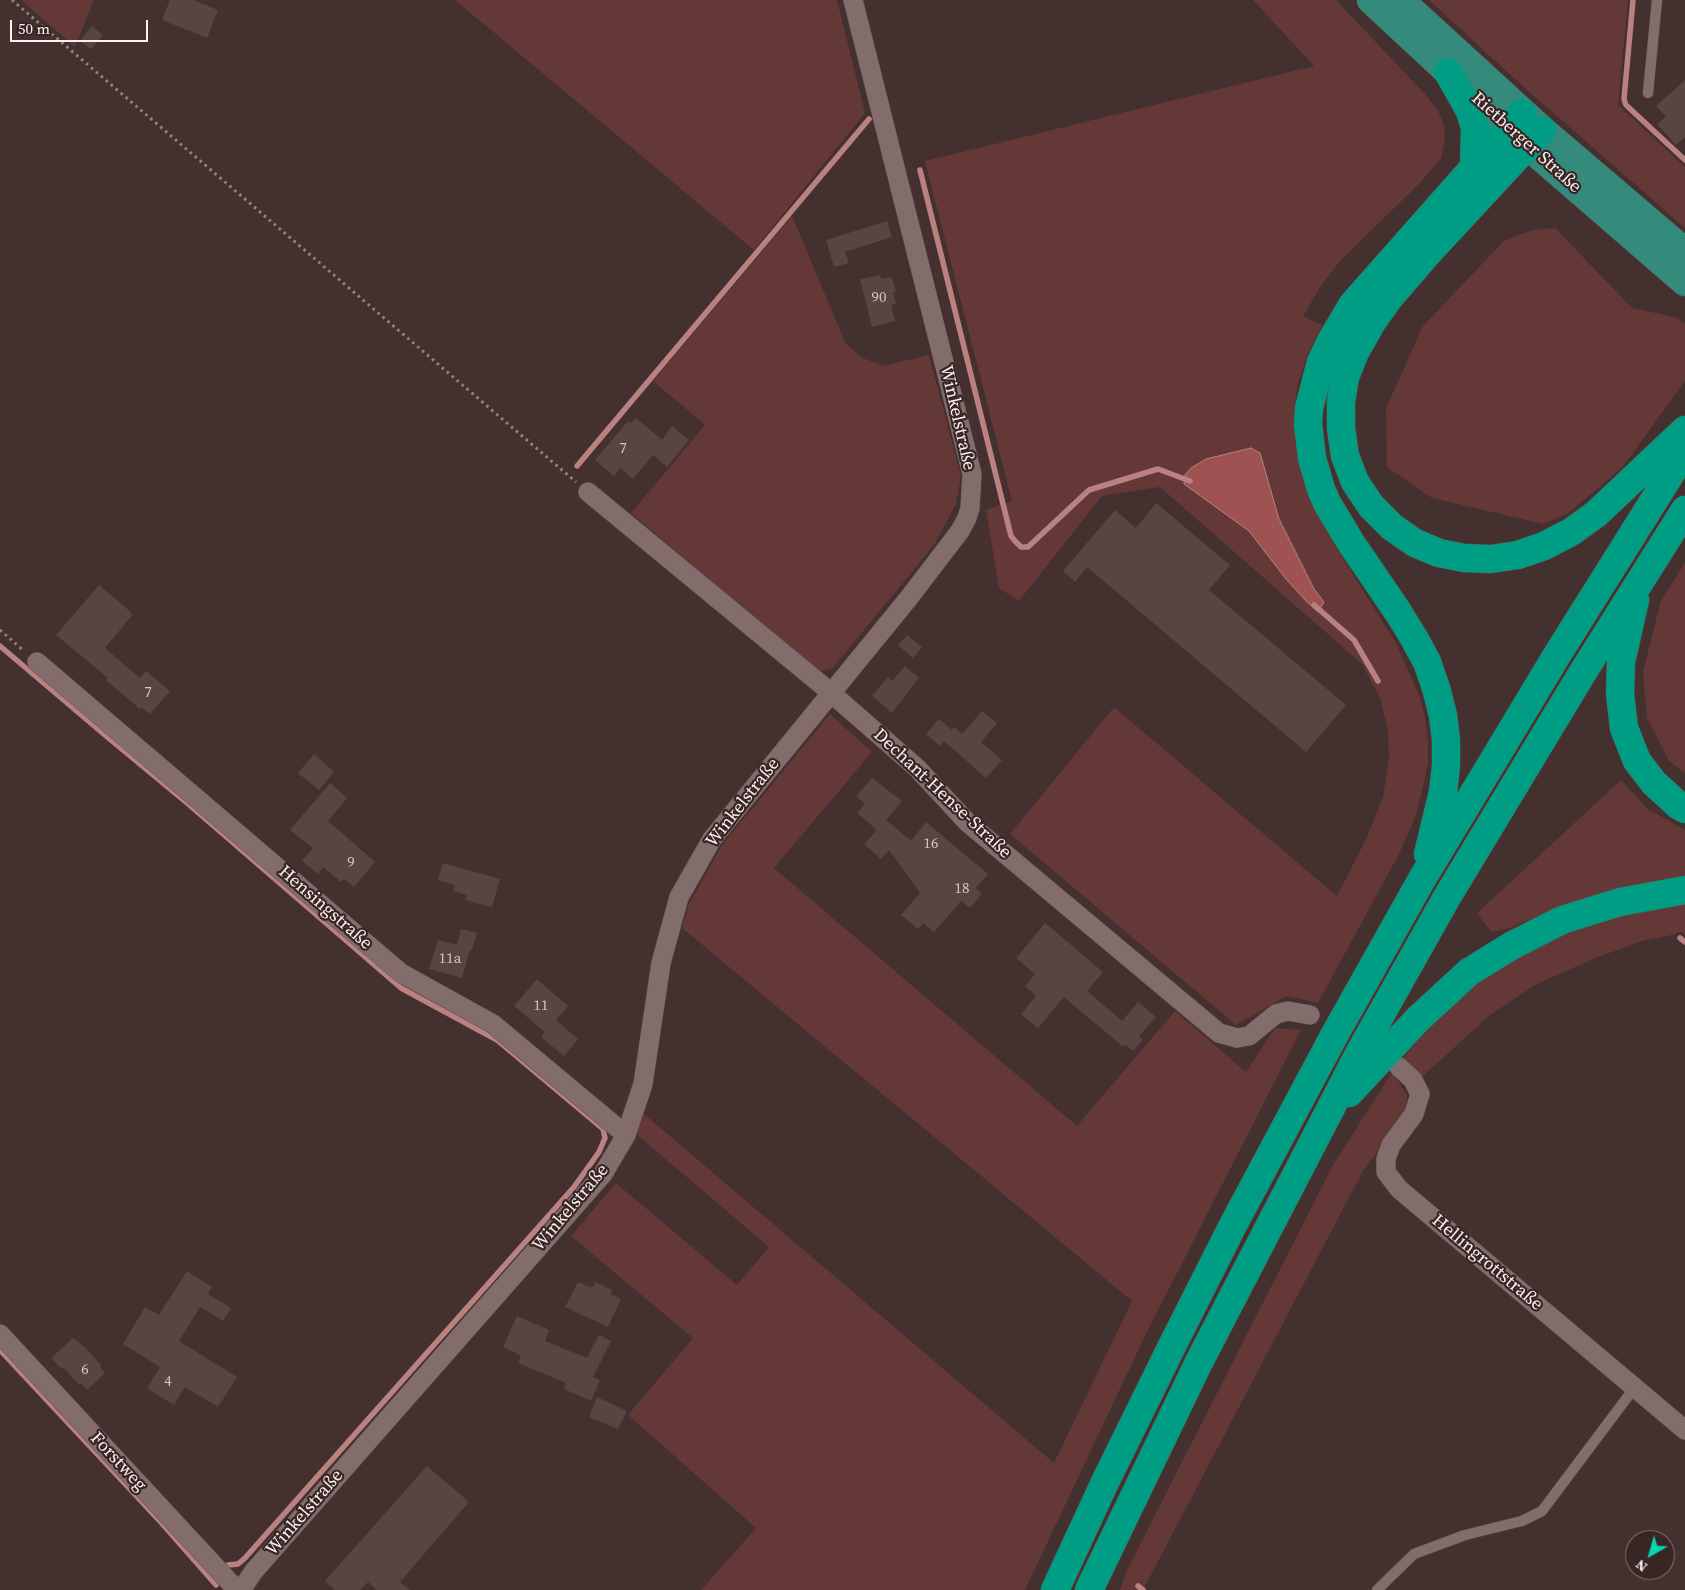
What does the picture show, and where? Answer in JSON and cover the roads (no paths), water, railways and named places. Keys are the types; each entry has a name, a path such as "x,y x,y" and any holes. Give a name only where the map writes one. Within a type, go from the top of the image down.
{"highway":[{"path":"1448,72 1470,111 1475,128 1474,166"},
{"path":"1422,879 1443,792 1446,740 1443,715 1427,662 1414,638 1327,503 1312,458 1308,424 1309,408 1321,362 1341,322 1368,287 1515,120"},
{"path":"1535,138 1389,298 1372,322 1355,352 1345,377 1341,402 1341,428 1345,456 1355,482 1371,506 1392,527 1415,543 1439,552 1464,558 1500,558 1518,555 1544,546 1571,532 1596,514 1685,430"},
{"path":"1055,1590 1119,1454 1232,1227 1335,1034 1422,879 1577,622 1685,451"},
{"path":"1089,1590 1199,1362 1361,1050 1448,897 1578,680 1685,510"},
{"path":"1639,582 1621,662 1620,694 1624,728 1637,760 1654,783 1685,809"},
{"path":"1323,1121 1418,1018 1469,972 1511,946 1562,920 1620,902 1685,890"}],"main road":[{"name":"Rietberger Straße","path":"1371,0 1448,72 1515,120"},
{"name":"Rietberger Straße","path":"1400,0 1515,120 1685,282"},
{"name":"Rietberger Straße","path":"1535,138 1685,252"}],"street":[{"name":"Winkelstraße","path":"241,1590 254,1571 603,1174 626,1135 642,1084 661,963 679,897 712,839 831,694 960,531 967,518 970,508 972,474 853,0"},
{"name":"Dechant-Hense-Straße","path":"588,492 831,694 917,768 967,822 1219,1033 1237,1038 1249,1036 1276,1014 1288,1011 1310,1015"},
{"name":"Hensingstraße","path":"37,662 401,973 493,1024 626,1135"},
{"name":"Hellingrottstraße","path":"1400,1067 1413,1080 1420,1094 1414,1114 1391,1146 1386,1159 1386,1172 1399,1189 1685,1430"},
{"name":"Forstweg","path":"0,1334 237,1590"}],"lane":[{"path":"1648,93 1657,0"},
{"path":"1377,1590 1414,1554 1465,1536 1522,1521 1542,1511 1635,1387"}],"waterway":[{"path":"1633,0 1624,99 1626,105 1685,160"},
{"path":"577,466 869,119"},
{"path":"920,170 1011,536 1015,541 1021,547 1028,547 1089,490 1158,469 1190,481"},
{"path":"1314,605 1354,640 1378,681"},
{"path":"0,646 187,803 401,988 497,1040 603,1129 605,1138 599,1152 574,1187 245,1558 238,1564 228,1565"},
{"path":"1680,938 1685,942"},
{"path":"0,1350 158,1519 216,1585"},
{"path":"1138,1586 1143,1590"}]}
